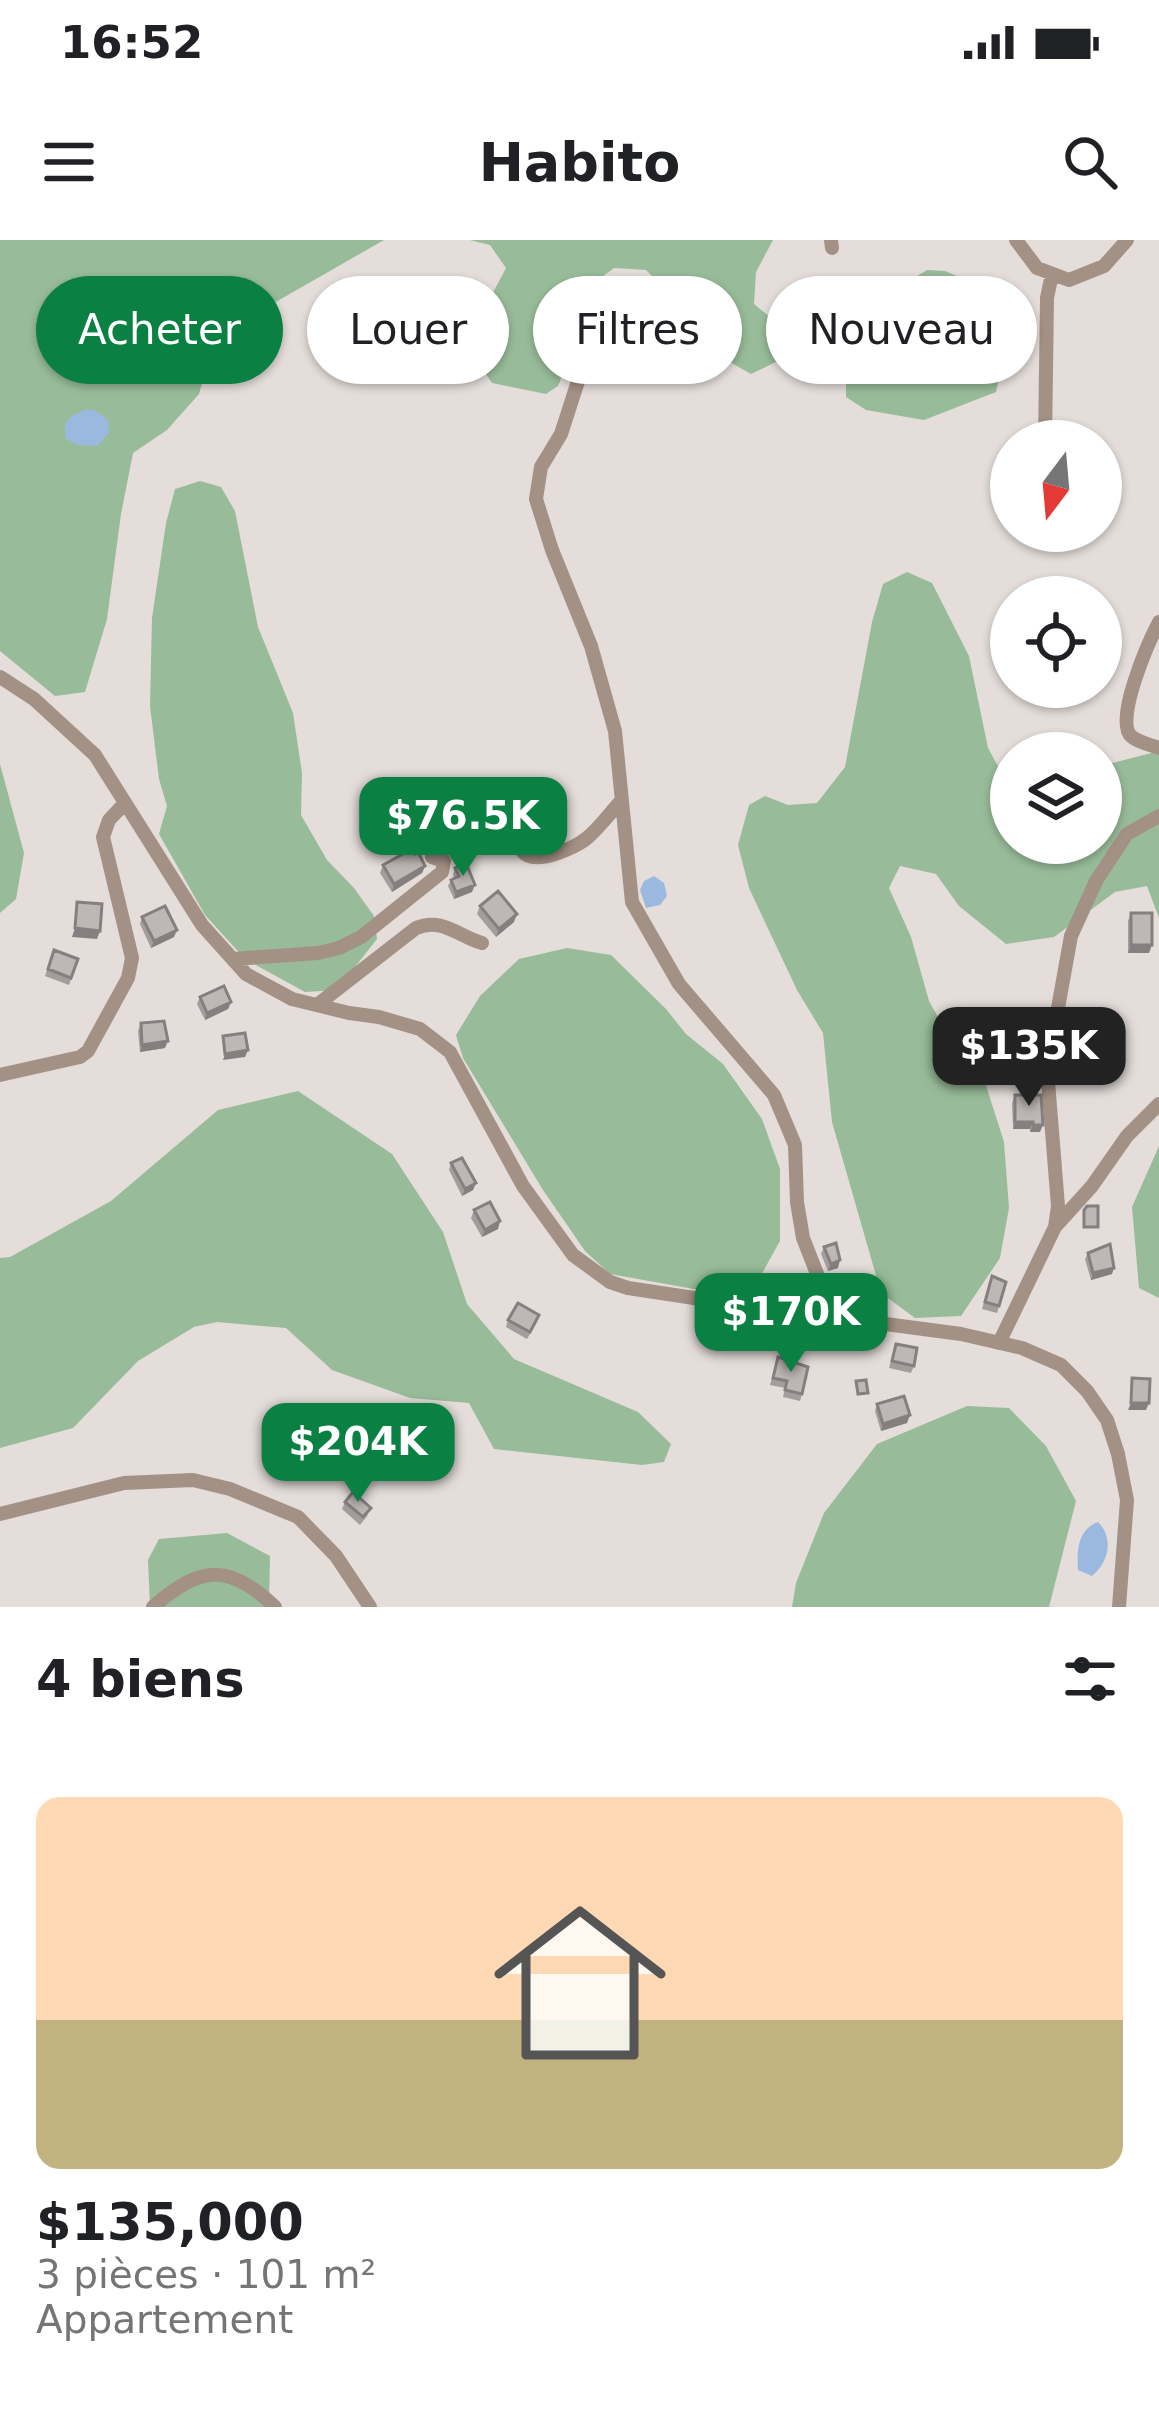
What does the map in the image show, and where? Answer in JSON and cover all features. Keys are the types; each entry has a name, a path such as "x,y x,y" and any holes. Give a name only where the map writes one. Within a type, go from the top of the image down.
{"street":[{"path":"1016,240 1037,268 1069,280 1103,266 1126,240"},
{"path":"1045,420 1047,298 1052,274"},
{"path":"576,384 560,434 541,467 536,500 591,646 615,731 632,902 679,984 774,1095 795,1144 803,1238 833,1317"},
{"path":"1159,622 1146,647 1126,713 1126,730 1132,738 1159,748"},
{"path":"0,677 34,699 95,755 202,925 246,974 292,999 420,1029 450,1052 524,1186 573,1255 610,1282 961,1334 1022,1348 1061,1365 1087,1390 1107,1420 1118,1454 1127,1500 1119,1607"},
{"path":"520,821 521,850 530,856 545,856 586,840 621,801"},
{"path":"0,1075 71,1061 88,1051 128,977 132,958 103,837 109,820 125,803"},
{"path":"1055,1227 1058,1206 1047,1069 1071,936 1096,881 1127,834 1159,816"},
{"path":"233,959 319,953 362,937 442,872 444,861 432,857"},
{"path":"317,1005 426,924 439,924 482,943"},
{"path":"999,1342 1055,1227 1092,1186 1126,1136 1159,1104"},
{"path":"0,1514 124,1483 193,1480 230,1489 298,1516 336,1556 370,1607"},
{"path":"153,1607 176,1586 198,1575 219,1574 275,1607"}],"green space":[{"path":"0,240 384,240 321,276 307,276 307,284 283,298 283,276 36,276 36,384 202,384 199,394 167,430 133,453 107,619 85,692 55,696 0,651"},
{"path":"470,240 773,240 756,272 754,304 766,314 766,367 751,374 742,369 742,276 652,276 646,270 614,268 603,276 533,276 533,384 559,384 546,394 497,384 509,384 509,276 502,276 506,268 490,245"},
{"path":"927,270 957,276 917,276"},
{"path":"846,384 998,384 996,392 924,420 866,410 846,397"},
{"path":"200,481 221,487 235,511 258,627 293,713 302,773 301,815 327,860 374,916 377,939 337,990 305,992 245,959 205,915 159,834 167,806 150,706 152,618 175,489"},
{"path":"907,572 932,583 969,656 990,752 990,864 1122,864 1122,761 1159,751 1159,918 1147,886 1115,892 1054,937 1006,944 959,906 936,874 900,866 889,888 911,937 929,1001 949,1037 983,1076 1004,1142 1009,1208 1000,1258 961,1316 915,1318 881,1293 832,1122 823,1033 797,990 749,888 738,845 749,805 765,796 788,805 817,803 845,767 883,584"},
{"path":"0,764 24,853 16,899 0,913"},
{"path":"567,948 611,955 686,1034 723,1064 762,1119 780,1169 780,1241 760,1277 705,1291 610,1274 585,1251 543,1190 463,1058 456,1035 480,996 519,959"},
{"path":"298,1091 392,1154 443,1232 467,1304 514,1359 638,1412 671,1444 664,1462 642,1465 494,1449 469,1403 410,1398 332,1370 286,1328 217,1322 194,1327 138,1361 73,1428 0,1448 0,1258 10,1257 111,1201 218,1110"},
{"path":"1159,1146 1159,1298 1139,1288 1132,1207"},
{"path":"967,1406 1009,1408 1046,1446 1076,1501 1049,1607 792,1607 796,1583 824,1513 877,1444"},
{"path":"227,1533 270,1556 269,1607 150,1607 148,1560 159,1539"}],"water":[{"path":"87,409 108,420 109,433 97,446 66,439 69,419"},
{"path":"654,876 664,883 667,896 660,905 646,908 640,890"},
{"path":"1098,1522 1106,1535 1107,1550 1092,1576 1078,1570 1078,1549 1086,1530"}],"building":[{"path":"412,849 425,866 394,884 383,865"},
{"path":"466,863 475,885 456,892 451,880 459,876 455,868"},
{"path":"498,891 517,914 499,929 480,906"},
{"path":"77,902 102,904 100,931 75,928"},
{"path":"165,906 177,930 154,941 142,917"},
{"path":"1131,913 1152,913 1152,945 1131,945"},
{"path":"54,950 78,959 71,978 48,969"},
{"path":"224,986 231,1002 207,1013 200,997"},
{"path":"164,1021 168,1041 142,1045 141,1023"},
{"path":"245,1033 248,1050 225,1054 223,1036"},
{"path":"1015,1095 1041,1095 1043,1125 1015,1122"},
{"path":"462,1158 476,1183 465,1189 451,1163"},
{"path":"490,1202 500,1221 485,1230 474,1210"},
{"path":"1087,1206 1098,1206 1098,1227 1084,1227"},
{"path":"836,1243 840,1260 831,1264 824,1247"},
{"path":"1110,1244 1114,1268 1093,1273 1088,1253"},
{"path":"992,1276 1006,1282 999,1306 985,1302"},
{"path":"518,1303 539,1315 530,1332 508,1320"},
{"path":"896,1344 917,1348 914,1366 892,1361"},
{"path":"778,1357 808,1367 802,1394 785,1390 787,1381 773,1378"},
{"path":"1132,1378 1150,1379 1149,1403 1131,1403"},
{"path":"866,1380 868,1393 858,1394 856,1381"},
{"path":"904,1396 910,1415 883,1424 877,1404"},
{"path":"353,1492 371,1508 363,1517 345,1502"}]}
